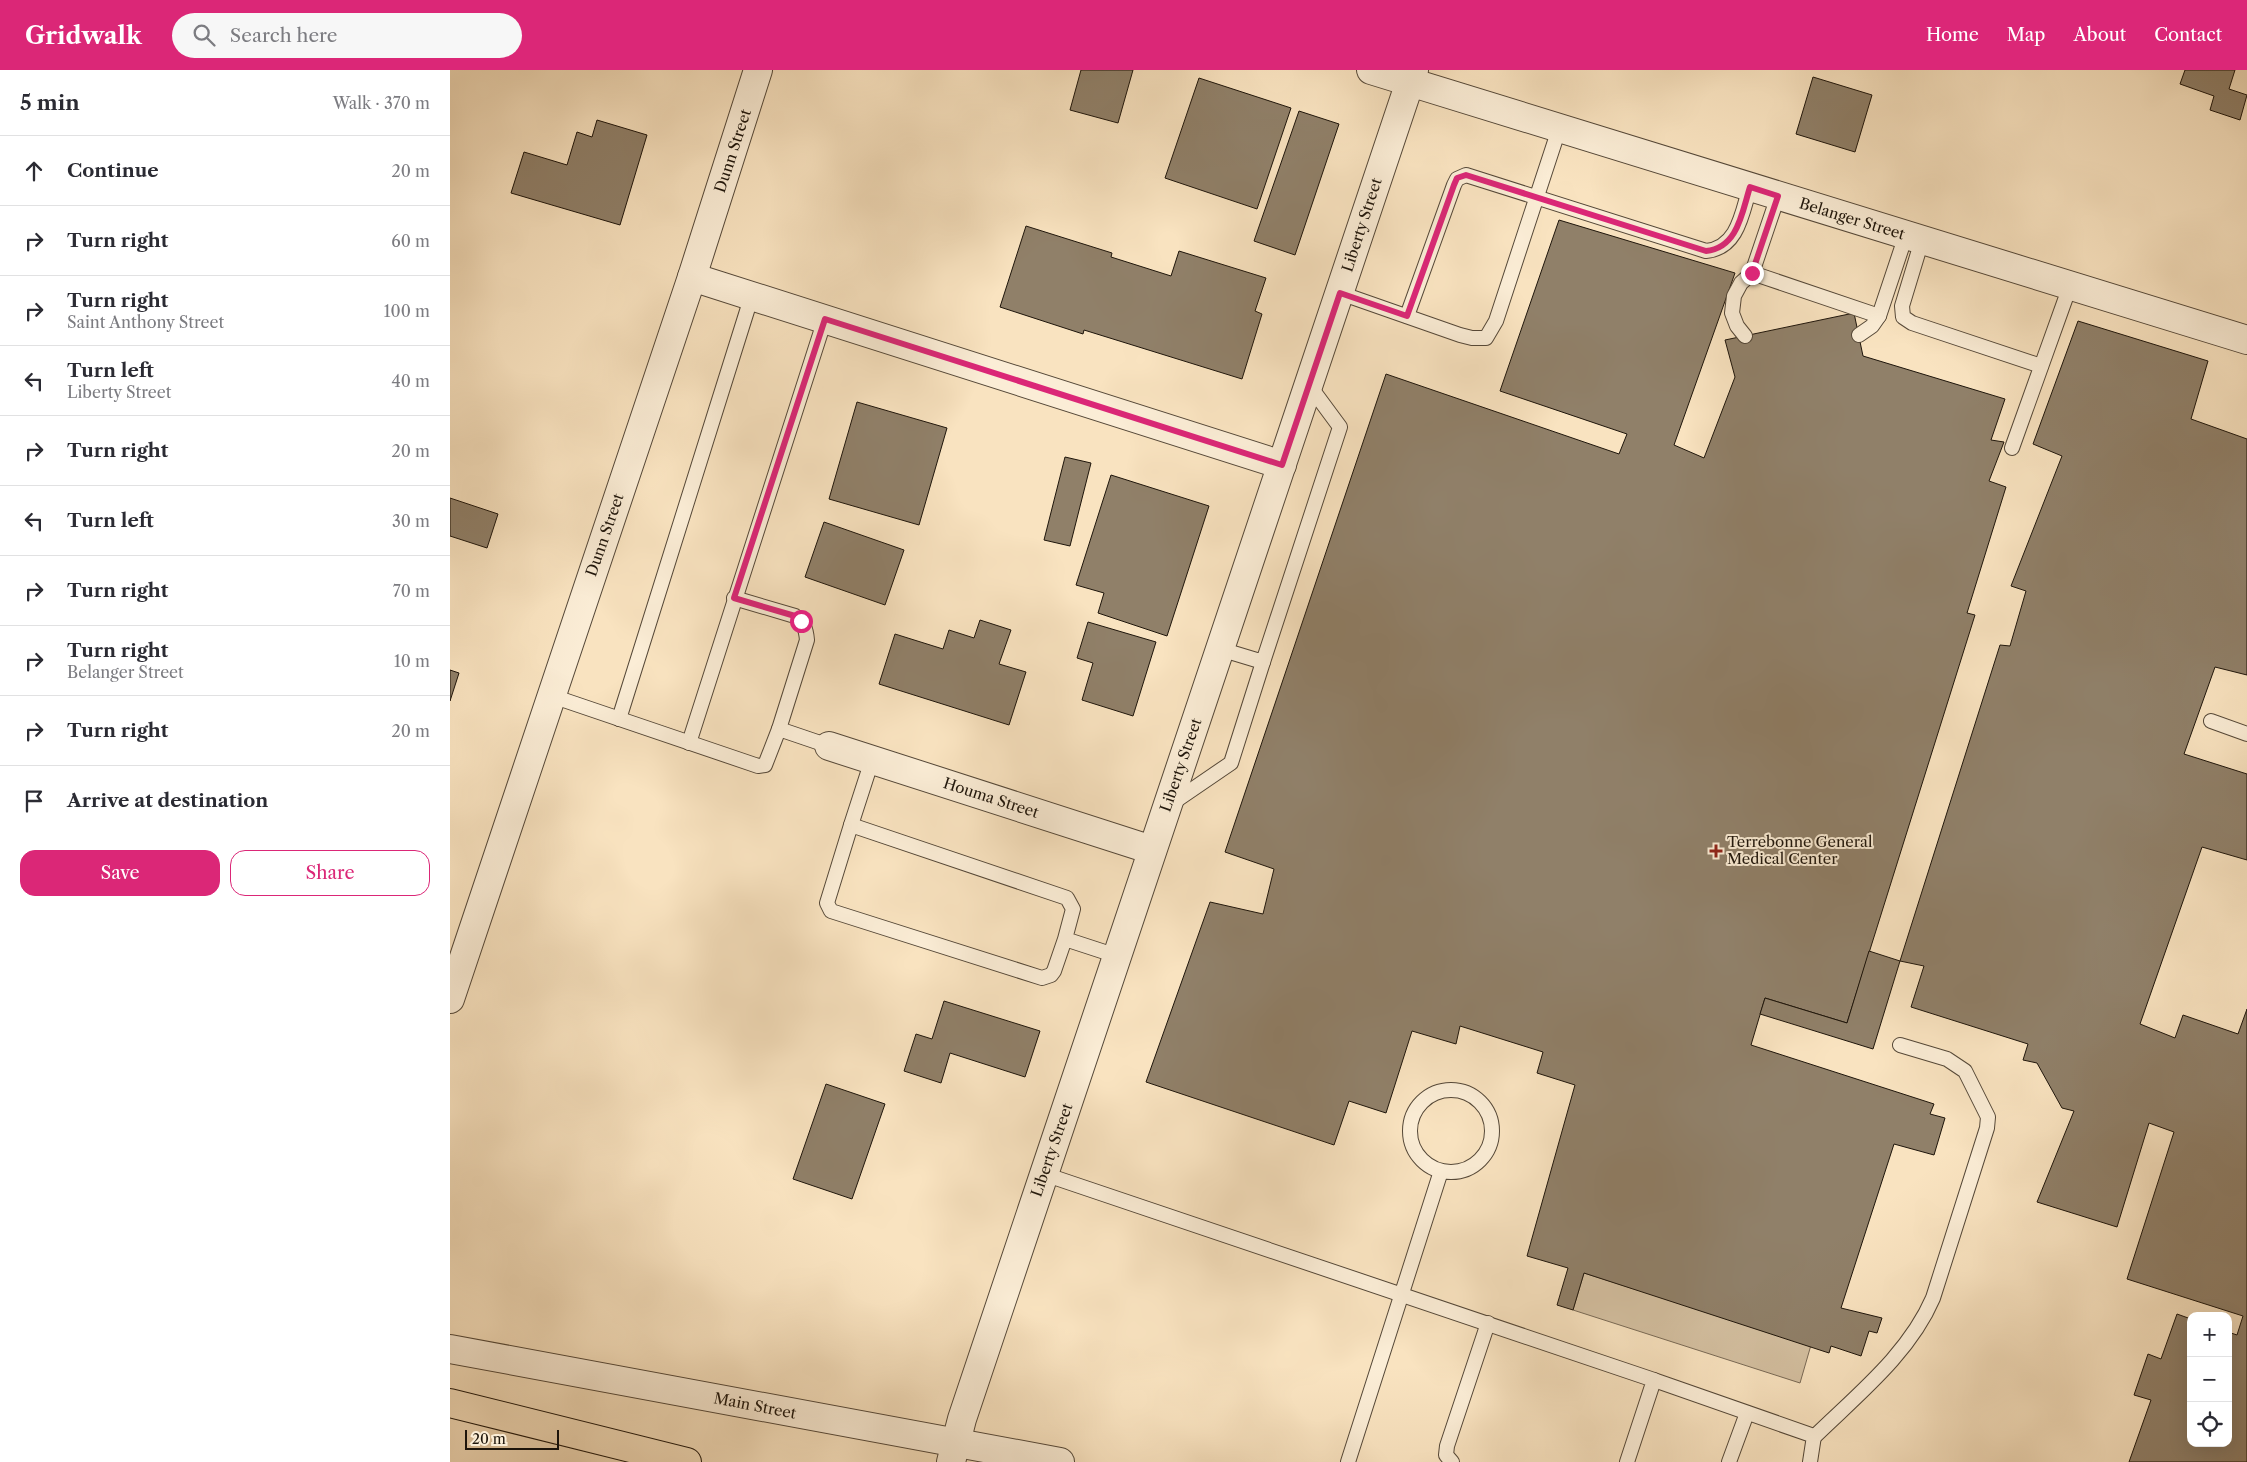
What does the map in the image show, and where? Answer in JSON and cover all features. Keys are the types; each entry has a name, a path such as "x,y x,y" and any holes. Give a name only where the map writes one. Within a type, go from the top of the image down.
{"main road":[{"path":"450,1403 687,1462"}],"street":[{"name":"Dunn Street","path":"450,999 692,276 758,70"},
{"name":"Belanger Street","path":"1371,70 1412,76 1559,129 2247,340"},
{"name":"Liberty Street","path":"952,1453 1412,76"},
{"path":"692,276 1282,465"},
{"name":"Houma Street","path":"829,746 1152,850"},
{"name":"Main Street","path":"450,1349 952,1453 1060,1462"}],"lane":[{"path":"1340,293 1472,338 1486,338 1496,321 1559,129"},
{"path":"1407,316 1457,178 1466,175 1478,177 1706,251 1716,250 1732,239 1750,187"},
{"path":"1745,336 1737,326 1732,313 1734,296 1741,283 1752,273 1778,196"},
{"path":"1859,335 1872,326 1879,316 1914,238"},
{"path":"1914,238 1902,306 1902,317 1912,323 2041,366"},
{"path":"1752,273 1879,316"},
{"path":"2012,448 2070,286"},
{"path":"619,719 752,295"},
{"path":"689,743 825,319"},
{"path":"1167,806 1231,763 1340,427 1309,385"},
{"path":"552,696 758,766 765,765 769,760 807,640 806,630 801,621 795,616 734,598"},
{"path":"1220,648 1263,662"},
{"path":"2211,721 2247,734"},
{"path":"779,729 829,746"},
{"path":"851,825 1067,898 1073,909 1054,971 1051,975 1042,978 831,911 827,903 851,825 872,760"},
{"path":"1065,939 1117,956"},
{"path":"1810,1462 1814,1437 1908,1342 1924,1318 1933,1298 1987,1128 1988,1117 1965,1070 1947,1059 1900,1045"},
{"path":"1452,1090 1465,1092 1486,1109 1491,1121 1492,1135 1488,1149 1480,1160 1468,1168 1455,1172 1441,1171 1429,1166 1415,1151 1409,1132 1411,1119 1417,1107 1426,1097 1438,1091 1452,1090"},
{"path":"1348,1462 1441,1171"},
{"path":"1044,1174 1488,1323 1814,1437"},
{"path":"1452,1462 1446,1455 1447,1446 1488,1323"},
{"path":"1627,1462 1654,1380"},
{"path":"1729,1462 1747,1413"}],"shaded area":[{"path":"1584,1273 1811,1345 1800,1383 1573,1310"}],"building":[{"path":"1081,70 1133,70 1118,123 1070,110"},
{"path":"2185,70 2235,70 2229,89 2247,95 2240,120 2210,110 2214,96 2180,84"},
{"path":"1813,77 1872,95 1855,152 1796,134"},
{"path":"1199,78 1291,108 1257,209 1165,178"},
{"path":"1299,111 1339,124 1295,255 1254,241"},
{"path":"597,120 647,135 620,225 511,193 524,152 567,165 577,132 592,137"},
{"path":"1559,220 1735,273 1674,445 1704,458 1735,377 1725,340 1854,313 1863,356 2005,399 1991,440 2004,442 1989,481 2006,487 1967,613 1975,615 1847,1023 1765,998 1751,1045 1934,1104 1930,1114 1945,1118 1934,1155 1894,1144 1841,1308 1882,1318 1877,1333 1869,1331 1861,1356 1831,1346 1829,1353 1584,1273 1573,1310 1557,1305 1568,1268 1527,1256 1575,1085 1537,1073 1543,1052 1460,1026 1456,1044 1412,1031 1386,1113 1349,1101 1334,1145 1146,1082 1210,902 1263,914 1274,869 1225,852 1386,374 1619,454 1627,434 1500,391"},
{"path":"1026,226 1112,253 1111,257 1171,276 1179,251 1266,278 1255,311 1262,314 1242,379 1084,330 1083,334 1000,307"},
{"path":"2078,321 2208,361 2191,419 2247,439 2247,675 2215,667 2184,754 2247,774 2247,860 2202,847 2140,1024 2175,1038 2183,1015 2238,1034 2247,1009 2247,1462 2129,1462 2151,1400 2134,1395 2148,1354 2161,1359 2177,1314 2187,1318 2187,1447 2232,1447 2232,1333 2237,1335 2243,1316 2127,1279 2174,1132 2149,1123 2117,1227 2037,1202 2074,1111 2062,1108 2037,1063 2023,1060 2028,1044 1911,1007 1924,966 1900,961 2000,645 2010,646 2026,591 2011,586 2062,456 2033,444"},
{"path":"857,402 947,428 919,525 829,499"},
{"path":"1065,457 1091,463 1070,546 1044,540"},
{"path":"1111,475 1209,506 1167,636 1098,613 1104,593 1076,585"},
{"path":"450,498 498,514 487,548 450,536"},
{"path":"824,522 904,550 885,605 805,577"},
{"path":"980,620 1011,630 999,664 1026,672 1009,725 879,684 895,634 943,649 949,630 974,638"},
{"path":"1088,622 1156,642 1133,716 1082,700 1093,663 1077,658"},
{"path":"450,670 459,673 450,701"},
{"path":"1869,951 1900,961 1873,1049 1760,1014 1765,998 1847,1023"},
{"path":"944,1001 1040,1031 1025,1077 950,1053 941,1083 904,1071 916,1034 932,1039"},
{"path":"826,1084 885,1104 852,1199 793,1179"}],"place":[{"name":"Terrebonne General Medical Center","path":"1716,851"}],"route":[{"path":"801,621 795,616 734,598 825,319 1282,465 1340,293 1407,316 1457,178 1466,175 1478,177 1706,251 1716,250 1732,239 1750,187 1778,196 1752,273"}]}
